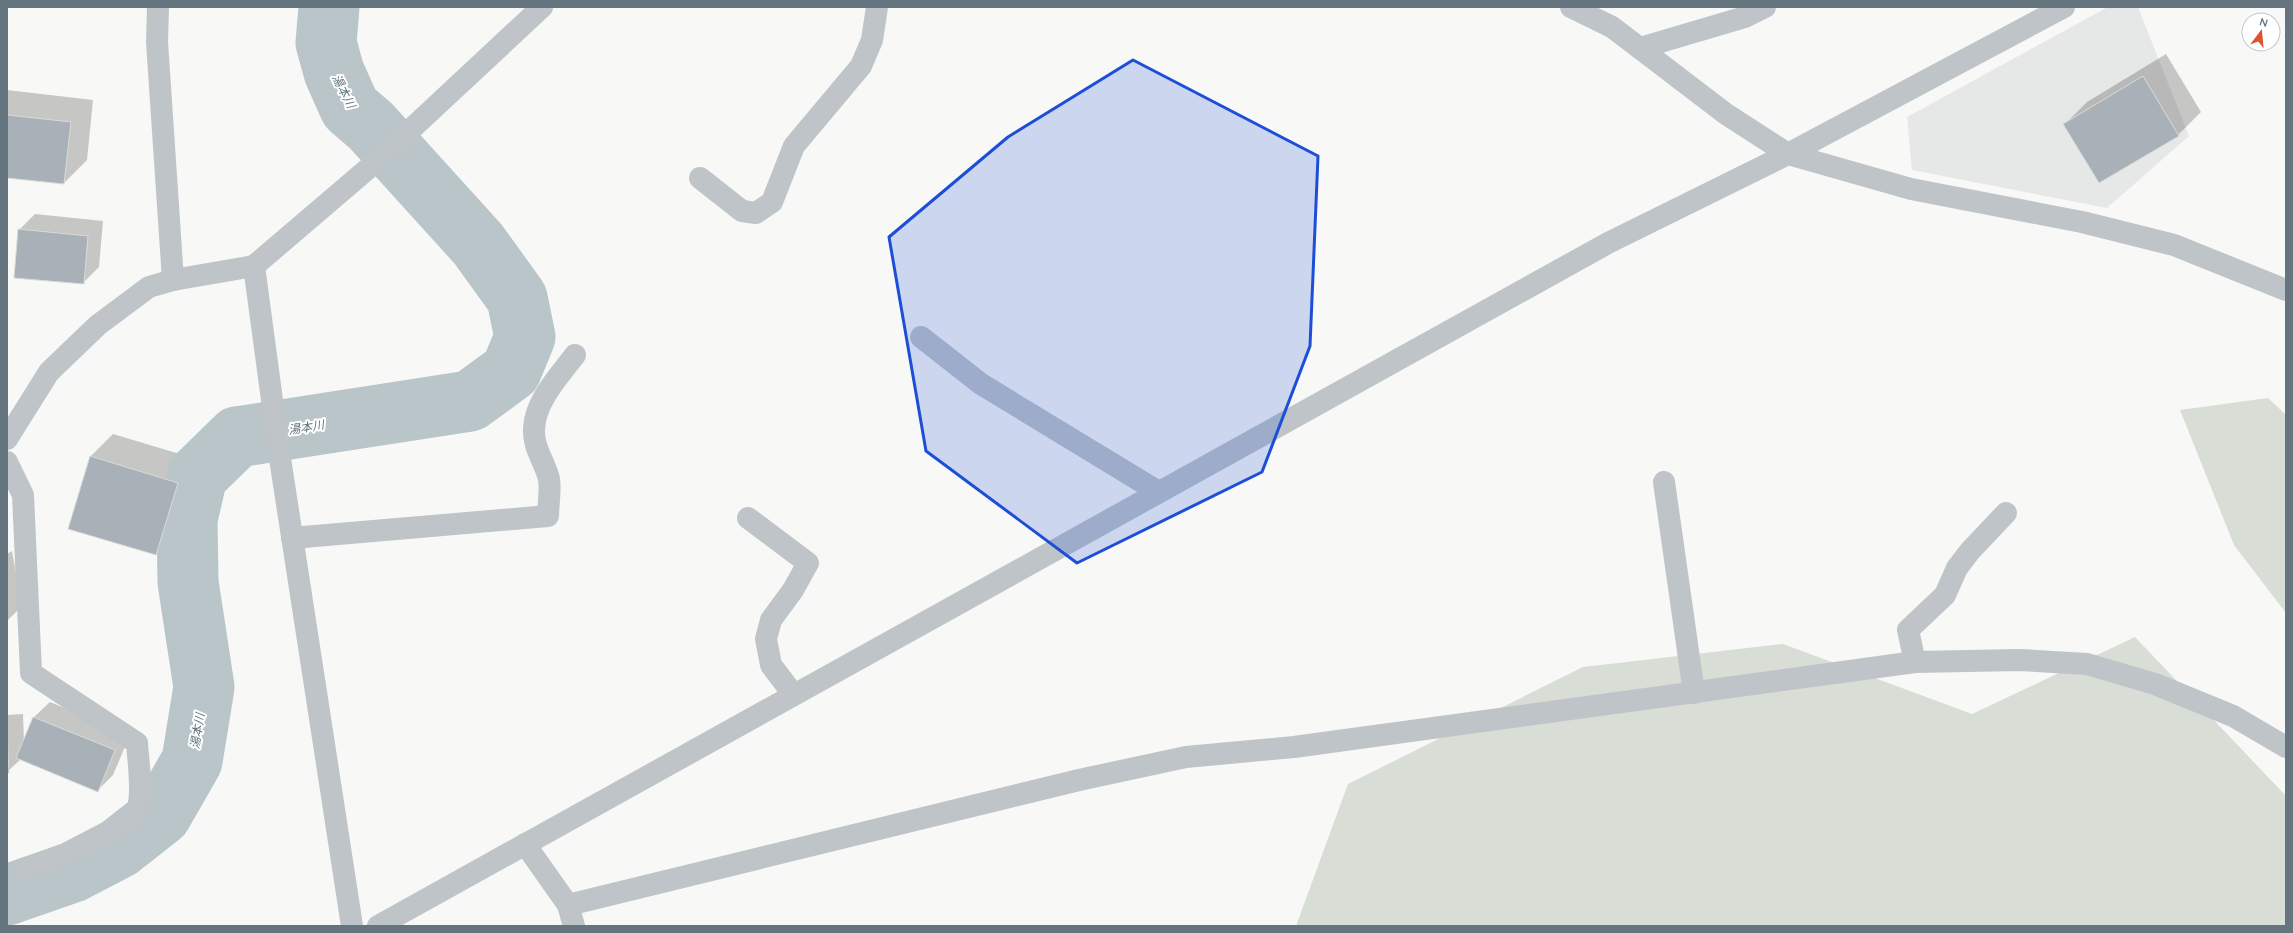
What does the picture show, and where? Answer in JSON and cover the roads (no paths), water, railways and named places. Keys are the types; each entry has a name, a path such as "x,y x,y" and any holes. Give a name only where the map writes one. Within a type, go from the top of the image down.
{"street":[{"path":"158,7 157,42 173,280"},
{"path":"7,439 49,372 70,350 98,325 149,287 173,280 254,266 378,160 542,7"},
{"path":"700,178 742,211 756,213 772,202 794,146 861,66 872,40 877,7"},
{"path":"1570,7 1612,27 1726,114 1788,154 1911,189 2082,222 2174,245 2286,290"},
{"path":"1640,48 1745,17 1765,7"},
{"path":"378,926 1157,491 1608,242 1788,154 2064,7"},
{"path":"254,266 279,452 352,926"},
{"path":"921,337 981,384 1157,491"},
{"path":"292,538 510,518 548,516 549,480 537,449 534,429 539,407 554,382 575,355"},
{"path":"7,462 23,494 31,673 137,743 138,766 138,807 131,818 115,831 76,850 23,870"},
{"path":"1664,482 1694,692"},
{"path":"1915,662 1908,630 1944,595 1957,568 2006,513"},
{"path":"748,518 808,563 793,590 770,620 766,639 771,665 793,694"},
{"path":"568,905 1079,780 1186,757 1294,747 1915,662 2020,660 2086,664 2155,684 2226,713 2286,746"},
{"path":"525,844 568,905 574,926"}],"waterway":[{"name":"湯本川","path":"7,895 73,872 119,848 161,815 192,761 204,687 188,582 187,519 197,476 237,437 470,401 511,371 525,337 517,298 478,244 371,126 350,108 334,72 326,43 329,7"}]}
